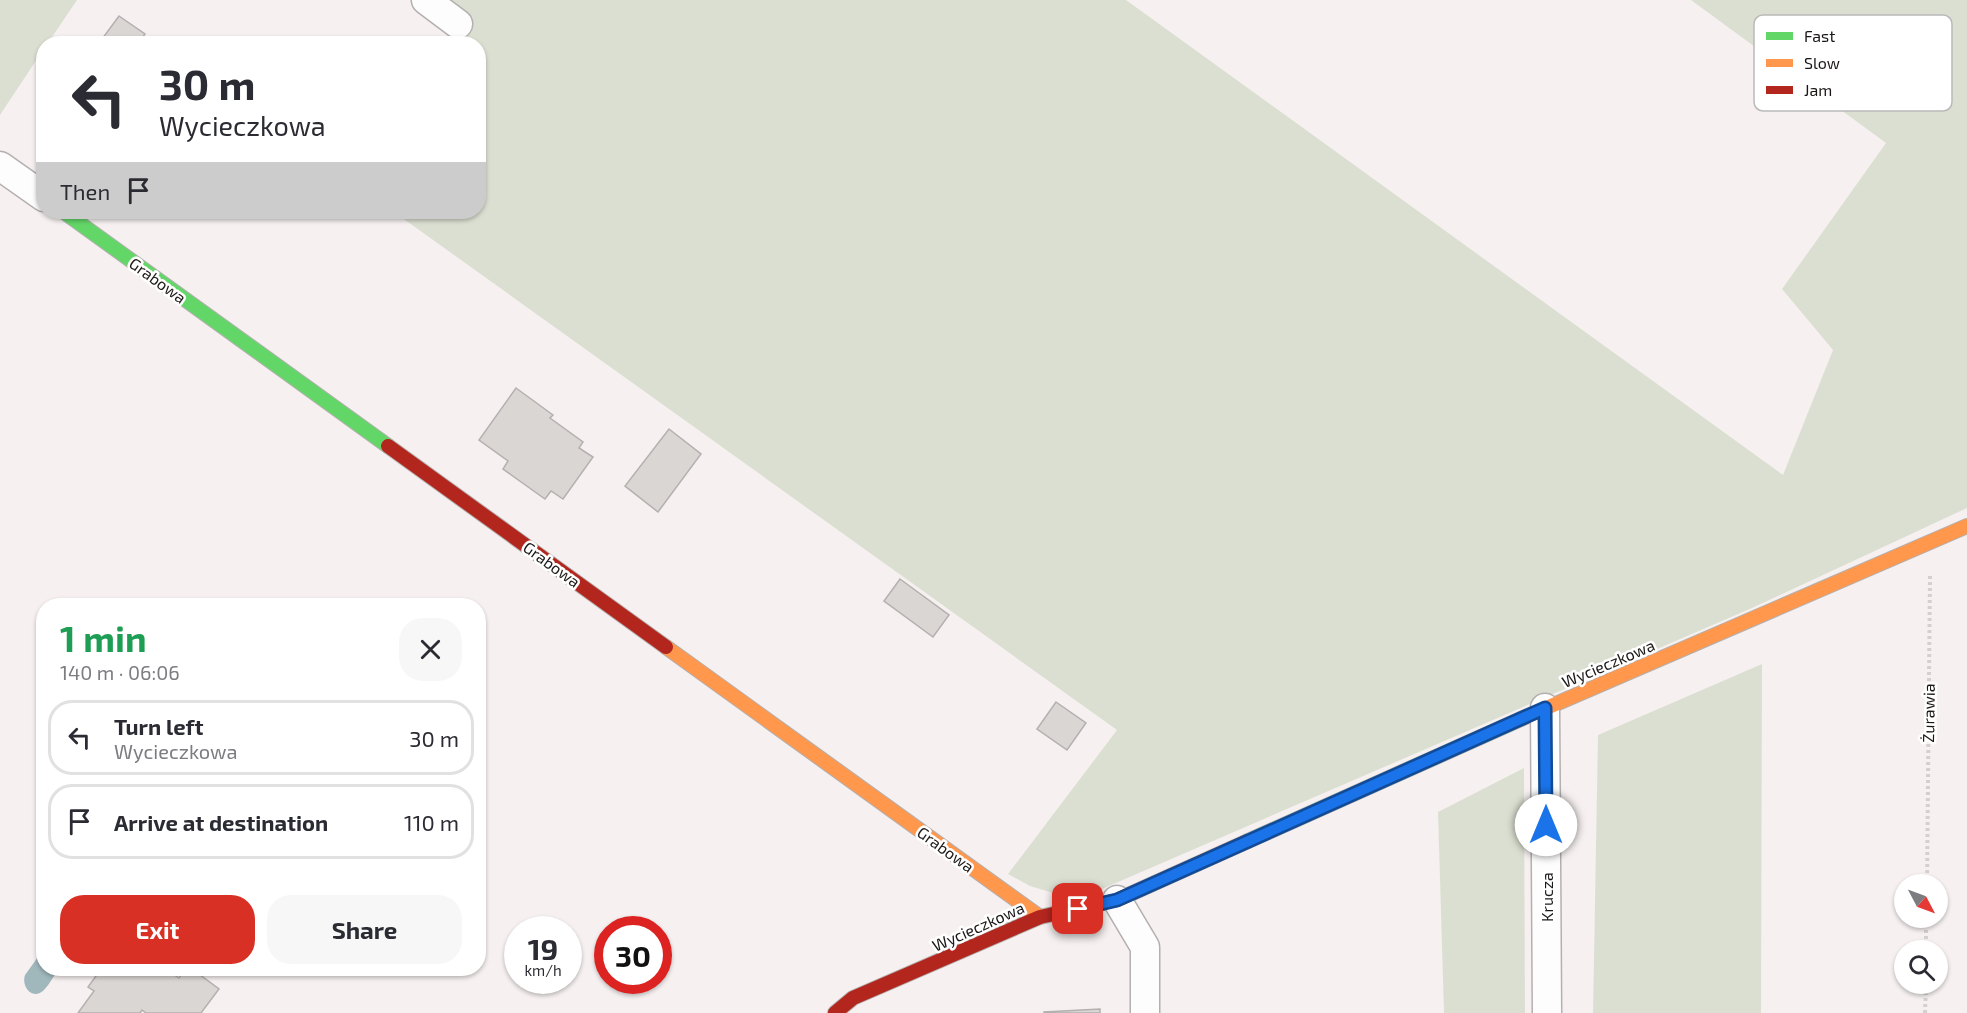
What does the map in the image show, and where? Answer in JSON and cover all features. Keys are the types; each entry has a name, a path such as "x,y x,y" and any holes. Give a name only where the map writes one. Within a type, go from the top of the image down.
{"street":[{"path":"426,0 458,24"},
{"path":"0,166 36,191"},
{"name":"Grabowa","path":"74,219 1040,917"},
{"name":"Wycieczkowa","path":"835,1013 853,998 1040,917 1117,900 1545,708 1967,526"},
{"name":"Krucza","path":"1545,708 1547,1013"},
{"path":"1117,900 1144,947 1145,1013"}],"path":[{"name":"Żurawia","path":"1927,874 1930,541"},
{"path":"1925,1013 1926,994"}],"shaded area":[{"path":"0,0 77,0 53,36 36,36 36,61 0,115"},
{"path":"447,0 1126,0 1783,475 1833,350 1782,289 1886,143 1842,111 1952,111 1952,15 1754,15 1754,46 1691,0 1967,0 1967,508 1752,608 1088,895 1060,895 1030,886 1008,874 1117,730 404,219 486,219 486,36 459,36 473,18"},
{"path":"1762,664 1761,1013 1593,1013 1598,735"},
{"path":"1524,768 1525,1013 1444,1013 1438,812"}],"water":[{"path":"36,960 36,976 54,976 44,990 36,994 26,988 25,975"}],"building":[{"path":"119,16 145,34 144,36 104,36"},
{"path":"516,388 553,415 550,418 583,442 579,448 593,457 563,499 551,491 545,499 503,469 508,461 479,440"},
{"path":"669,429 701,454 658,512 625,486"},
{"path":"900,579 949,615 933,637 884,601"},
{"path":"1056,702 1086,723 1067,750 1037,729"},
{"path":"96,976 176,976 179,978 180,976 201,976 219,989 201,1013 146,1013 142,1010 140,1013 78,1013 94,991 88,987"},
{"path":"1100,1009 1100,1013 1044,1013 1044,1012"}],"traffic: fast":[{"path":"74,219 388,446"},
{"path":"1248,841 1521,719"}],"traffic: slow":[{"path":"1521,719 1967,526"},
{"path":"666,647 1040,917"}],"traffic: jam":[{"path":"388,446 666,647"},
{"path":"835,1013 853,998 1040,917 1117,900 1248,841"}],"route":[{"path":"1078,909 1117,900 1545,708 1546,825"}]}
